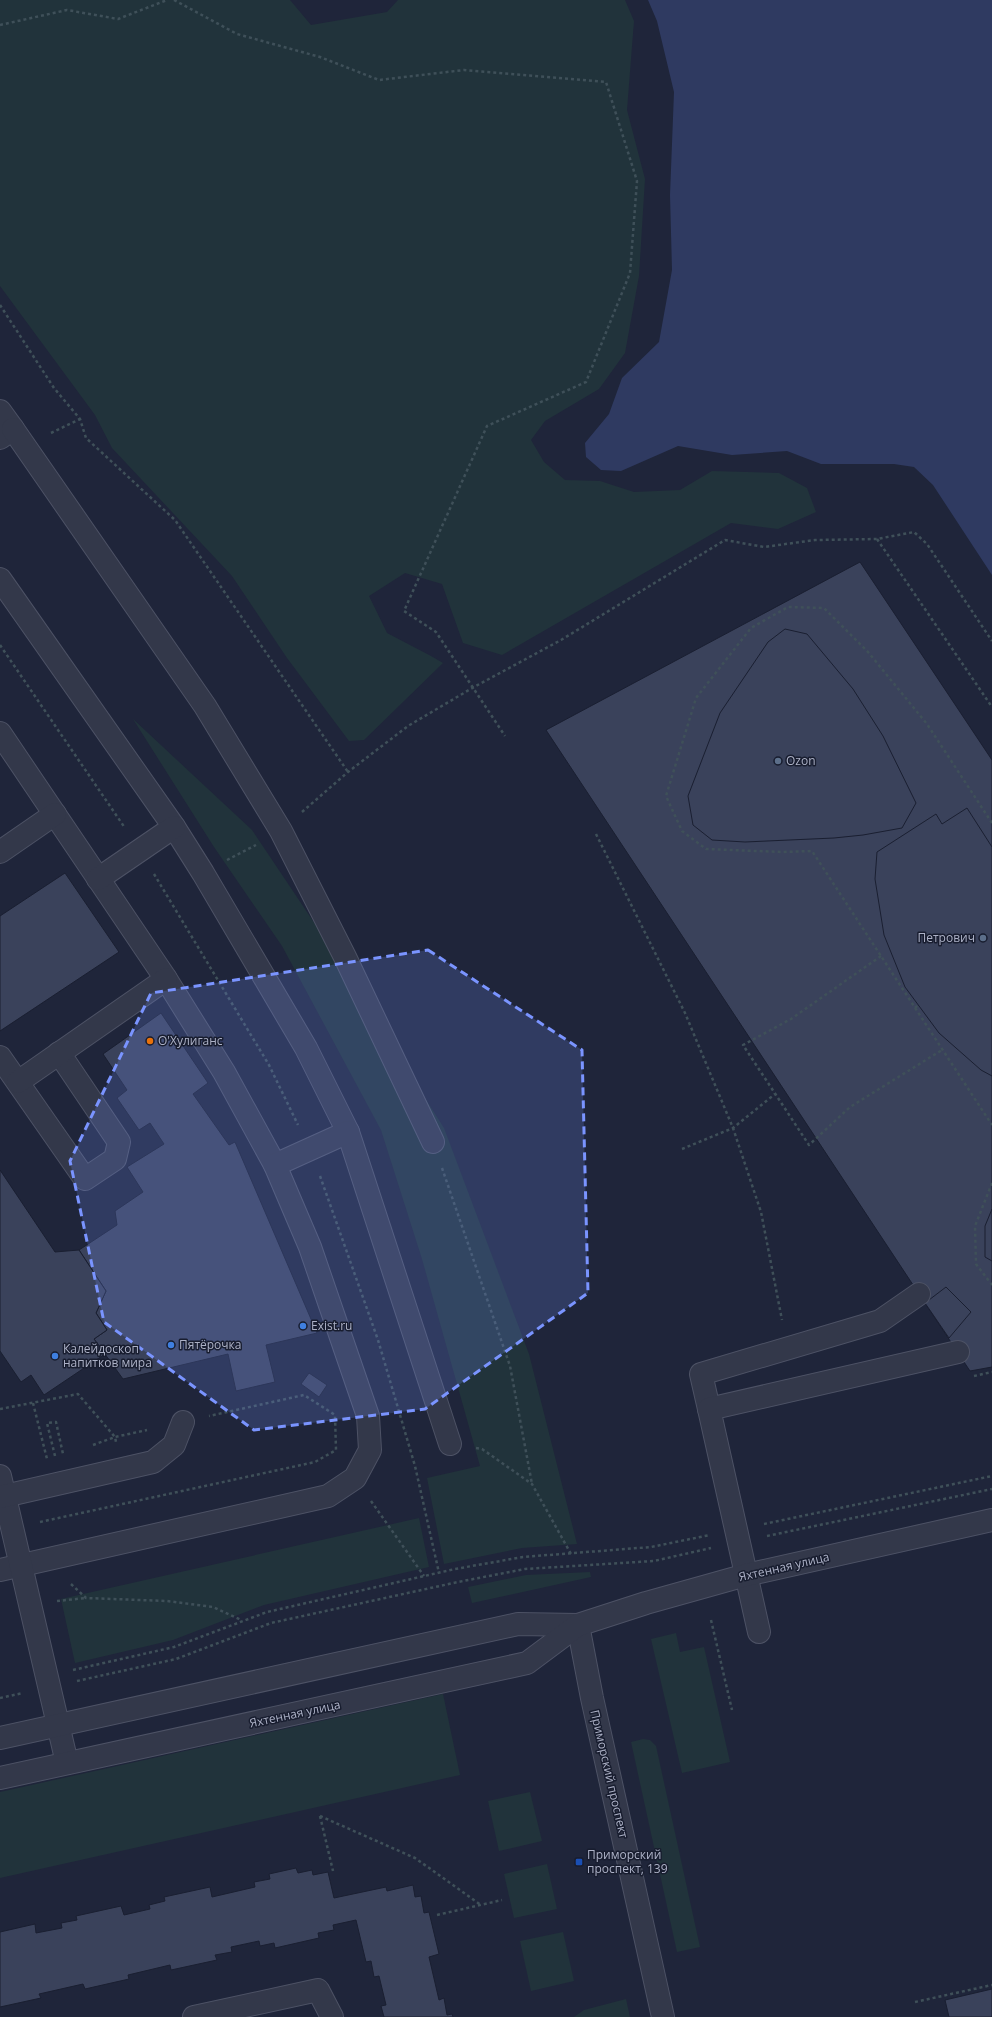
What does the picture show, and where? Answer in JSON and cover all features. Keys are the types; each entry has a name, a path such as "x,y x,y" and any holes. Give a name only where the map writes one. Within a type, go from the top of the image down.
{"street":[{"path":"0,411 6,434 205,706 281,831 345,956 433,1142"},
{"path":"0,579 174,827 203,872 306,1048 348,1132 450,1444"},
{"path":"0,733 166,979 224,1072 275,1165 310,1247 368,1416 370,1450 355,1478 328,1496 0,1570"},
{"path":"0,852 55,814"},
{"path":"98,880 174,827"},
{"path":"18,1082 166,979"},
{"path":"0,1057 85,1179 115,1158 119,1142 59,1053"},
{"path":"275,1165 348,1132"},
{"path":"759,1632 701,1374 788,1350 880,1321 919,1294"},
{"path":"709,1409 958,1352"},
{"path":"67,1763 13,1528 2,1489 153,1462 174,1445 183,1422"},
{"name":"Яхтенная улица","path":"0,1738 518,1624 578,1625 662,1598 746,1576 992,1520"},
{"name":"Яхтенная улица","path":"0,1778 527,1663 578,1625"},
{"name":"Приморский проспект","path":"578,1625 592,1698 663,2017"},
{"path":"194,2017 318,1990 332,2017"}],"path":[{"path":"0,25 66,10 118,19 167,0"},
{"path":"174,0 237,34 320,57 380,80 464,70 606,82 637,181 630,273 586,382 487,426 404,611 436,632 474,687 505,736"},
{"path":"0,305 54,388 80,419 86,438 175,520 348,772"},
{"path":"203,872 281,831 348,772 408,726 474,687 561,640 725,540 764,547 814,540 877,539 914,532 927,544 992,641"},
{"path":"877,539 992,707"},
{"path":"992,823 927,724 868,652 824,608 788,607 751,628 696,698 666,796 682,831 706,849 782,852 812,851 992,1125"},
{"path":"596,834 685,1013 732,1128 761,1212 788,1350"},
{"path":"881,956 791,1019 743,1045 809,1145 850,1107 942,1050"},
{"path":"915,1008 918,1005"},
{"path":"682,1149 732,1128 775,1094"},
{"path":"433,1142 510,1366 532,1484 571,1554"},
{"path":"992,1183 975,1226 976,1264 992,1285"},
{"path":"969,1377 992,1372"},
{"path":"0,1409 78,1394 115,1437 117,1449"},
{"path":"13,1528 315,1462 336,1450 336,1415 304,1395 115,1437 85,1448"},
{"path":"33,1403 47,1459 56,1458 47,1424 56,1422 63,1456 71,1453"},
{"path":"450,1444 482,1449 532,1484"},
{"path":"0,1698 176,1659 271,1623 525,1569 654,1561 738,1536 992,1476"},
{"path":"70,1671 174,1647 242,1620 267,1612 424,1576 523,1556 571,1554 651,1547 738,1536 992,1489"},
{"path":"388,1524 424,1576"},
{"path":"46,1560 86,1598"},
{"path":"54,1596 56,1609"},
{"path":"55,1601 86,1598 167,1601 213,1607 242,1620"},
{"path":"711,1620 732,1710"},
{"path":"333,1871 320,1816 415,1858 481,1905"},
{"path":"437,1915 502,1900"},
{"path":"914,2002 992,1985"}],"highlighted area":[{"path":"428,950 582,1050 588,1293 425,1409 254,1430 104,1322 70,1161 151,993"}],"shaded area":[{"path":"0,0 290,0 311,25 387,12 398,0 625,0 634,21 627,110 645,179 639,276 625,353 599,389 545,421 531,440 544,462 565,480 600,481 634,492 680,490 712,471 779,473 807,488 816,512 778,529 731,523 502,655 463,643 442,584 405,573 369,596 387,633 443,663 364,740 349,741 287,658 232,576 112,448 95,415 0,286"},
{"path":"133,719 252,830 315,924 444,1128 529,1354 577,1544 522,1548 444,1564 427,1478 480,1466 422,1259 381,1130 282,946 214,847"},
{"path":"419,1518 429,1567 264,1605 173,1640 75,1663 61,1599"},
{"path":"590,1572 591,1577 472,1603 468,1587 526,1575"},
{"path":"676,1633 680,1652 704,1647 730,1762 682,1773 651,1639"},
{"path":"443,1694 460,1775 0,1878 0,1792"},
{"path":"643,1739 650,1740 656,1746 700,1947 677,1952 631,1742"},
{"path":"530,1792 542,1841 499,1851 488,1801"},
{"path":"547,1864 557,1909 514,1918 504,1874"},
{"path":"563,1932 574,1981 531,1991 520,1941"},
{"path":"626,1999 630,2017 574,2017 584,2010"}],"water":[{"path":"648,0 992,0 992,575 933,485 914,467 894,464 821,464 787,451 732,455 678,446 621,471 601,470 586,457 585,443 609,414 622,378 659,342 672,270 670,195 674,92 657,21"}],"building":[{"path":"860,562 992,760 992,1367 970,1371 546,730"},
{"path":"785,629 807,634 853,689 883,736 916,803 902,828 863,835 834,838 745,842 712,840 693,825 688,796 720,713 768,642"},
{"path":"967,808 992,847 992,1076 981,1070 939,1033 905,987 884,935 875,879 877,852 936,814 942,824"},
{"path":"65,873 119,952 0,1031 0,916"},
{"path":"161,1013 208,1083 193,1094 229,1145 235,1142 317,1333 266,1345 275,1382 236,1391 228,1354 123,1379 94,1339 107,1330 96,1313 106,1291 79,1250 117,1225 115,1211 143,1192 127,1167 164,1144 150,1123 139,1130 117,1098 127,1090 103,1054"},
{"path":"0,1170 55,1252 79,1250 106,1291 96,1313 107,1330 94,1339 105,1354 44,1395 31,1375 21,1382 0,1351"},
{"path":"992,1209 992,1261 985,1257 985,1226"},
{"path":"946,1287 971,1312 949,1338 925,1303"},
{"path":"309,1373 327,1385 319,1397 301,1384"},
{"path":"296,1868 298,1873 312,1870 313,1875 328,1872 334,1898 386,1887 387,1891 413,1885 415,1897 421,1896 424,1913 429,1912 439,1954 429,1957 439,2000 444,1998 447,2015 452,2014 453,2017 384,2017 381,2006 386,2005 379,1976 374,1977 371,1961 366,1962 356,1920 333,1925 334,1930 318,1933 319,1938 275,1948 274,1943 260,1946 259,1941 231,1947 232,1952 215,1955 217,1960 171,1970 170,1965 128,1975 129,1979 85,1989 83,1984 39,1994 41,1998 0,2007 0,1932 35,1924 36,1933 62,1928 61,1923 77,1920 76,1916 121,1906 124,1915 150,1909 149,1905 165,1901 164,1897 210,1887 212,1897 255,1887 254,1882 270,1879 269,1874"},
{"path":"992,1989 992,2017 949,2017 945,2000"}],"place":[{"name":"Ozon","path":"778,761"},
{"name":"Петрович","path":"983,938"},
{"name":"О'Хулиганс","path":"150,1041"},
{"name":"Exist.ru","path":"303,1326"},
{"name":"Пятёрочка","path":"171,1345"},
{"name":"Калейдоскоп напитков мира","path":"55,1356"},
{"name":"Приморский проспект, 139","path":"579,1862"}]}
